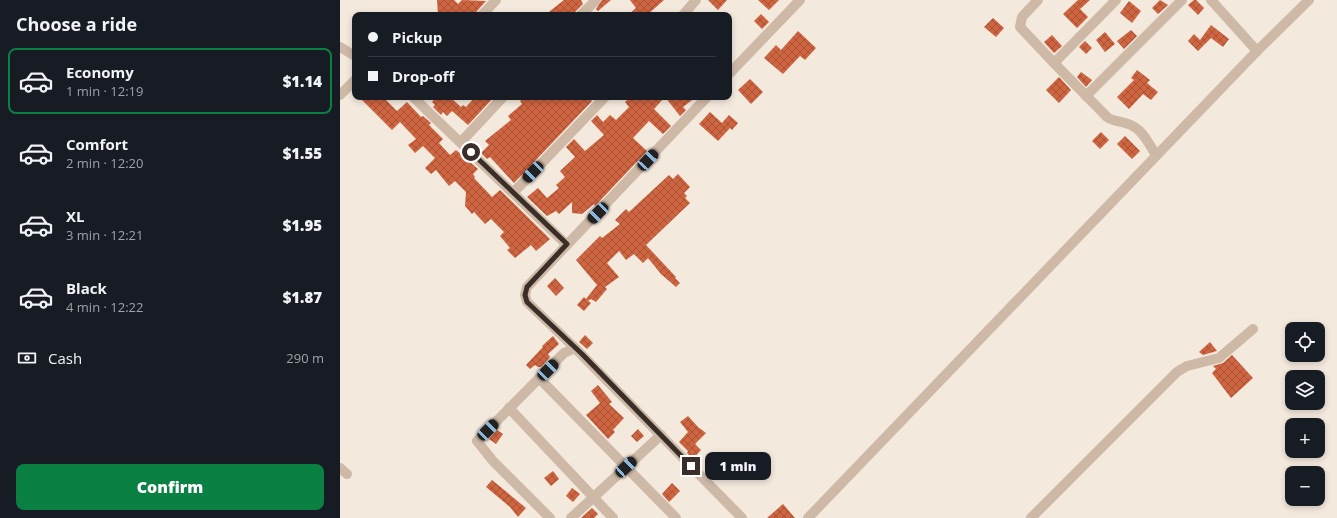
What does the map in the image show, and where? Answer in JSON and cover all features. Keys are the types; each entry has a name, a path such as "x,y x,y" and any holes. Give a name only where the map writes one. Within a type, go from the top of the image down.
{"street":[{"path":"485,12 496,0"},
{"path":"584,12 596,0"},
{"path":"686,12 696,0"},
{"path":"732,71 800,0"},
{"path":"1038,0 1022,17 1020,27 1107,117 1138,129 1156,155"},
{"path":"1054,63 1116,0"},
{"path":"1086,96 1182,0"},
{"path":"1211,0 1257,51"},
{"path":"808,518 1156,155 1309,0"},
{"path":"340,47 352,54"},
{"path":"340,95 352,83"},
{"path":"415,100 514,192 567,244"},
{"path":"461,142 500,100"},
{"path":"514,192 602,100"},
{"path":"704,100 527,287 525,295 527,302 575,348 742,518"},
{"path":"1031,518 1177,372 1188,366 1219,358 1253,329"},
{"path":"550,518 493,461 477,441 564,354 575,348"},
{"path":"539,378 676,518"},
{"path":"509,408 613,518"},
{"path":"571,518 661,435"}],"building":[{"path":"437,0 454,0 458,4 462,0 486,1 477,12 438,12"},
{"path":"564,0 581,0 583,4 575,12 549,12"},
{"path":"602,0 611,0 598,11 596,9"},
{"path":"630,0 664,0 650,12 631,12 636,8"},
{"path":"708,0 727,0 718,10"},
{"path":"758,0 779,0 769,10"},
{"path":"1078,0 1090,0 1080,9 1088,17 1077,28 1063,14"},
{"path":"1160,0 1168,5 1158,14 1152,8"},
{"path":"1196,0 1204,8 1198,15 1188,5"},
{"path":"1129,1 1141,11 1132,23 1120,13"},
{"path":"761,14 769,22 762,29 754,21"},
{"path":"993,18 1004,28 996,37 984,27"},
{"path":"1211,25 1229,39 1223,47 1211,38 1198,51 1188,41 1194,34 1200,40"},
{"path":"1131,30 1137,36 1124,49 1117,41"},
{"path":"798,31 816,48 805,60 800,56 783,74 764,58 776,45 781,50"},
{"path":"1105,32 1115,44 1105,52 1096,40"},
{"path":"1052,35 1062,46 1054,53 1044,42"},
{"path":"1085,41 1092,48 1086,54 1079,47"},
{"path":"1137,70 1150,80 1147,83 1158,92 1151,100 1143,94 1129,109 1117,97 1134,80 1131,78"},
{"path":"1081,72 1092,80 1086,87 1077,77"},
{"path":"1059,77 1071,90 1059,103 1046,90"},
{"path":"750,79 763,92 751,104 738,90"},
{"path":"362,100 386,100 397,111 407,102 421,117 423,116 431,123 429,125 443,139 439,143 450,155 456,150 478,169 473,174 475,177 474,178 492,197 500,190 550,239 536,251 531,245 515,258 507,250 510,248 500,236 504,232 491,219 485,224 474,212 472,214 465,206 466,192 455,181 449,186 436,170 431,174 425,168 435,158 423,146 415,153 408,145 416,139 400,122 392,130"},
{"path":"434,100 453,100 461,107 463,105 466,107 472,100 491,100 468,125 452,111 447,116 443,112 441,115 433,107 435,105 432,102"},
{"path":"627,100 662,100 654,109 671,126 663,134 649,121 633,138 647,151 595,206 594,204 582,214 572,213 572,202 559,214 556,211 547,216 527,197 538,188 547,198 559,188 556,185 565,177 560,171 575,157 566,147 574,139 585,151 604,135 591,121 597,115 603,122 610,115 616,120 629,107 625,102"},
{"path":"667,100 692,100 683,107 686,110 680,116"},
{"path":"520,101 592,101 514,183 490,157 487,159 481,153 489,145 485,141 511,120 508,116 522,104"},
{"path":"710,112 722,123 729,115 738,123 732,130 730,128 718,141 699,124"},
{"path":"1101,132 1109,140 1100,149 1092,141"},
{"path":"1125,136 1140,151 1132,159 1117,144"},
{"path":"678,174 690,187 684,193 687,196 685,198 690,203 646,245 680,283 676,287 661,274 648,258 643,263 634,254 626,260 619,251 607,263 619,277 605,287 607,289 596,302 591,299 588,301 591,303 584,311 577,305 584,297 586,299 597,285 576,260 600,236 602,238 620,224 615,220 626,209 629,212 669,175 673,179"},
{"path":"555,278 564,288 556,296 547,286"},
{"path":"585,335 593,343 587,349 579,342"},
{"path":"553,336 559,344 548,354 550,357 541,367 535,365 530,369 526,365 543,347 542,346"},
{"path":"1210,342 1217,351 1203,355 1199,352"},
{"path":"1232,355 1253,378 1231,398 1212,373 1216,369 1213,366 1223,363"},
{"path":"598,385 612,402 609,404 624,418 613,430 615,432 608,439 586,415 600,403 591,391"},
{"path":"688,416 706,433 695,444 701,450 693,459 687,453 688,451 679,442 688,432 680,422"},
{"path":"638,429 644,436 637,442 631,436"},
{"path":"497,430 503,434 496,444 489,439"},
{"path":"553,471 559,479 551,486 544,478"},
{"path":"492,480 526,508 518,517 510,507 486,487"},
{"path":"672,483 680,491 669,502 662,494"},
{"path":"572,488 580,494 573,502 566,496"},
{"path":"783,504 795,518 767,518"},
{"path":"592,508 598,514 594,518 581,518"}],"route":[{"path":"471,152 567,244 527,287 525,295 527,302 582,354 691,466"}]}
